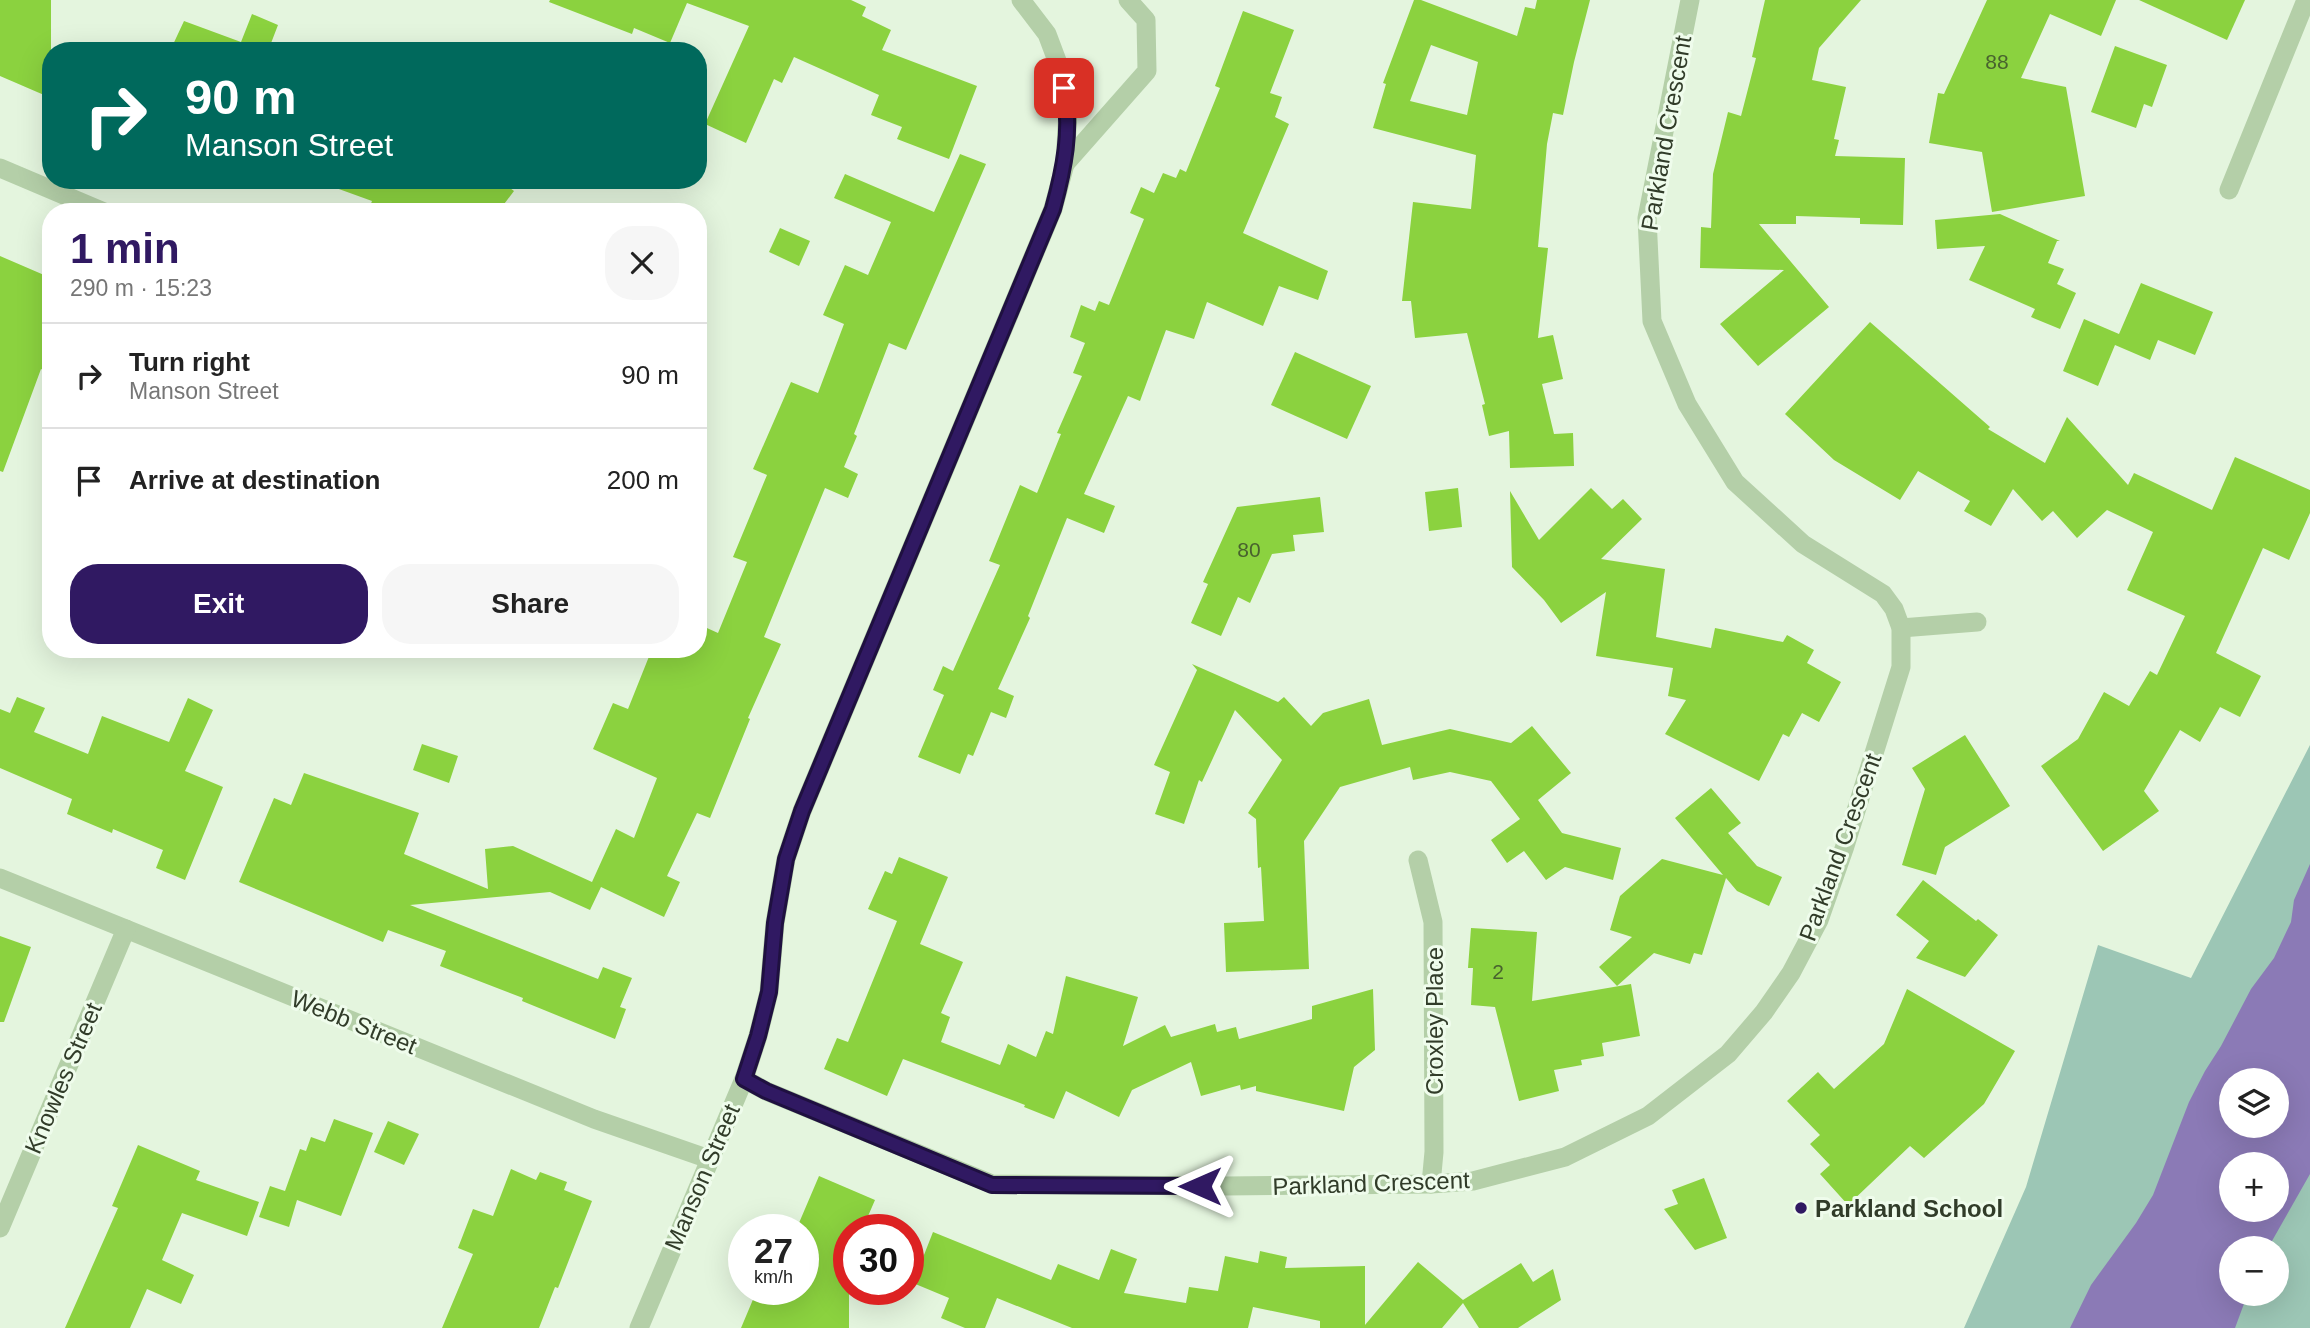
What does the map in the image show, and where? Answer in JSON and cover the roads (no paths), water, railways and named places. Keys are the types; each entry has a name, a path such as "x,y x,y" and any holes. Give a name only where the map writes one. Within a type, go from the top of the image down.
{"street":[{"name":"Manson Street","path":"639,1328 744,1079 758,1036 769,992 775,923 786,859 802,811 1053,209 1065,164 1068,110 1059,66 1048,34 1021,0"},
{"path":"1065,164 1147,71 1146,20 1128,0"},
{"name":"Parkland Crescent","path":"744,1079 766,1091 992,1185 1431,1184 1473,1181 1565,1157 1648,1116 1728,1054 1764,1012 1796,963 1819,920 1901,667 1901,628 1894,609 1883,594 1802,544 1735,482 1687,404 1652,321 1647,218 1690,0"},
{"path":"2229,190 2306,0"},
{"path":"0,168 42,186"},
{"path":"50,189 83,203"},
{"path":"1901,628 1977,622"},
{"name":"Croxley Place","path":"1418,860 1433,922 1434,1152 1431,1184"},
{"name":"Webb Street","path":"0,878 594,1119 709,1159"},
{"name":"Knowles Street","path":"0,1228 126,929"}],"place":[{"name":"Parkland School","path":"1801,1208"}]}
